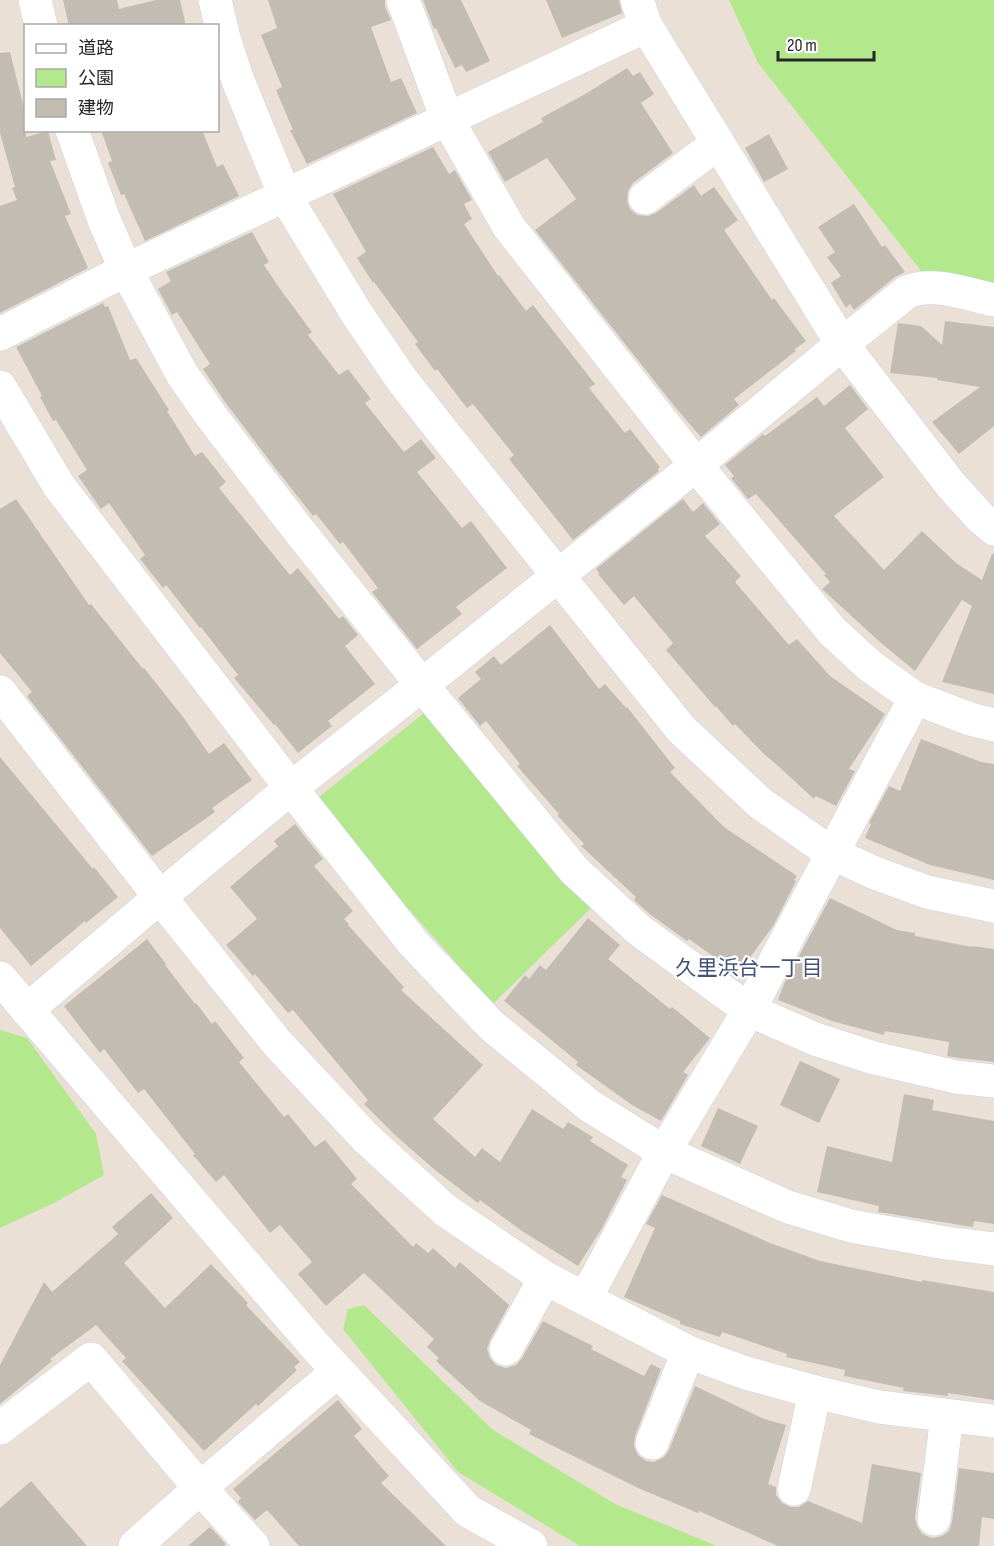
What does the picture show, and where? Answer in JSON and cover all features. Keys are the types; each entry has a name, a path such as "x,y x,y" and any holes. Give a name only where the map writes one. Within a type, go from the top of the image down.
{"street":[{"path":"35,0 41,24"},
{"path":"215,0 237,78 285,196 357,314 402,380 681,729 760,803 831,853 875,873 927,892 994,906"},
{"path":"403,0 447,119 509,228 696,465 832,631 870,666 915,698 970,719 994,725"},
{"path":"0,334 126,270 447,119 642,13 718,143 842,344 951,485 994,529"},
{"path":"73,132 104,220 126,270 182,374 293,523 574,870 639,930 749,1010 815,1039 874,1058 956,1077 994,1081"},
{"path":"645,198 718,143"},
{"path":"27,1010 291,788 696,465 907,292 918,288 942,289 994,300"},
{"path":"0,387 59,486 291,788 414,944 492,1026 590,1106 664,1152 788,1207 851,1226 946,1244 994,1249"},
{"path":"0,692 278,1044 366,1138 445,1210 545,1278 688,1352 746,1373 879,1407 994,1421"},
{"path":"585,1299 664,1152 749,1010 915,698"},
{"path":"0,978 307,1337 468,1511 531,1546"},
{"path":"506,1349 545,1278"},
{"path":"652,1443 688,1352"},
{"path":"0,1428 91,1359 200,1488 253,1546"},
{"path":"135,1546 338,1371"},
{"path":"794,1489 815,1392"},
{"path":"934,1519 947,1416"}],"green space":[{"path":"729,0 994,0 994,286 921,271 758,63"},
{"path":"429,709 595,904 493,1004 406,906 319,797"},
{"path":"0,1030 27,1038 96,1134 104,1175 56,1202 0,1228"},
{"path":"364,1305 493,1430 615,1504 717,1546 580,1546 458,1472 343,1329 348,1309"}],"building":[{"path":"63,0 117,0 119,9 156,0 180,0 186,24 69,24"},
{"path":"268,0 385,0 385,7 391,20 371,27 391,82 401,78 417,113 307,164 290,130 293,130 276,90 282,87 261,35 277,28"},
{"path":"423,0 461,0 490,61 466,72 462,65 455,68 436,28 434,29"},
{"path":"546,0 619,0 622,13 562,38"},
{"path":"10,52 24,108 26,137 48,132 56,160 50,161 71,214 65,216 88,268 0,313 0,206 17,200 12,188 15,187 0,133 0,53"},
{"path":"627,68 633,76 640,72 654,94 641,103 673,153 633,183 628,191 627,201 630,209 637,215 648,216 656,213 694,185 701,196 714,187 738,220 724,230 772,300 774,298 806,341 734,399 739,405 701,437 535,230 576,199 547,158 505,182 488,152 543,122 541,118"},
{"path":"102,132 203,132 217,167 223,164 239,196 145,241 124,194 121,195 108,163 112,161"},
{"path":"769,134 788,169 764,182 745,148"},
{"path":"433,147 449,174 455,170 472,200 464,204 472,219 464,224 498,276 526,311 533,305 595,384 589,388 625,433 630,429 660,467 659,471 573,540 509,459 514,455 473,404 467,408 415,344 418,342 357,258 366,252 333,194"},
{"path":"854,204 882,247 885,245 905,272 895,277 854,310 850,304 846,308 831,283 841,276 827,257 835,252 818,227"},
{"path":"252,232 269,262 264,265 312,332 308,335 339,375 348,369 371,399 365,403 404,452 421,439 436,458 417,472 462,528 471,521 507,568 456,607 462,614 417,649 372,592 378,588 343,542 340,544 316,514 313,516 225,402 203,369 210,364 177,312 172,315 158,289 171,281 166,272"},
{"path":"103,303 105,307 108,306 130,360 136,358 195,456 202,452 226,482 219,488 290,575 298,568 339,619 343,616 358,635 345,646 375,684 328,721 332,726 298,753 234,678 238,675 201,627 166,585 163,588 140,559 145,555 109,503 101,509 78,476 87,470 56,420 53,421 16,347"},
{"path":"945,321 994,327 994,426 959,454 932,422 980,387 937,380 937,378 890,373 898,323 921,326 942,345"},
{"path":"850,385 868,409 845,428 884,477 834,516 884,570 922,531 956,563 982,580 992,554 994,554 994,694 942,682 972,606 962,600 915,671 822,589 830,582 824,575 826,574 756,494 748,499 731,478 734,476 725,465 763,434 765,436 817,397 824,406"},
{"path":"16,499 89,605 91,604 144,668 209,754 224,743 252,780 212,808 215,812 152,856 27,696 32,692 0,653 0,509"},
{"path":"683,499 693,512 703,503 720,524 705,536 741,576 735,582 789,645 797,639 830,676 885,714 849,769 855,771 836,806 816,796 814,799 735,724 733,726 666,650 673,643 634,596 624,605 598,574 596,569"},
{"path":"550,625 599,689 605,684 627,707 675,768 670,772 724,827 797,876 773,926 738,974 689,939 687,941 634,900 636,897 581,846 584,844 517,766 520,764 486,721 480,726 458,698 481,679 475,672 494,656 501,665"},
{"path":"921,739 981,762 994,764 994,880 930,865 865,838 871,824 869,823 889,786 900,791"},
{"path":"0,757 118,897 31,966 0,928"},
{"path":"295,824 323,859 314,866 353,911 344,919 348,925 404,987 401,990 483,1065 433,1119 475,1157 482,1148 500,1162 532,1109 563,1129 568,1122 593,1137 590,1141 628,1165 621,1177 627,1180 602,1228 578,1266 522,1231 480,1200 478,1203 395,1135 364,1104 368,1100 293,1010 288,1013 255,974 253,976 226,945 257,919 230,887 278,846 274,841"},
{"path":"830,898 897,930 915,933 915,936 994,949 994,1062 947,1056 949,1042 885,1031 884,1035 832,1021 778,1000 784,984"},
{"path":"588,918 620,945 608,959 710,1038 683,1072 688,1075 661,1121 632,1105 576,1065 578,1062 504,1001 525,975 529,979 540,965 546,970"},
{"path":"147,939 195,1004 212,1024 215,1021 244,1058 239,1062 284,1117 288,1114 315,1147 325,1140 357,1179 351,1184 413,1247 416,1243 428,1253 433,1248 455,1268 460,1262 509,1305 487,1349 496,1365 506,1368 516,1365 543,1321 593,1346 591,1349 644,1376 651,1364 661,1369 635,1436 634,1446 638,1455 646,1461 654,1462 664,1457 695,1386 764,1419 786,1425 768,1484 776,1487 776,1495 782,1503 791,1507 799,1507 808,1501 862,1523 872,1464 921,1473 915,1517 922,1534 932,1538 942,1536 949,1531 959,1468 994,1473 994,1519 982,1517 979,1546 778,1546 699,1511 698,1513 638,1488 529,1434 531,1430 480,1401 436,1361 439,1358 427,1347 434,1339 364,1273 326,1306 298,1274 312,1262 280,1225 270,1233 224,1175 216,1182 144,1089 138,1093 104,1049 100,1053 64,1006"},
{"path":"800,1061 840,1079 819,1123 780,1105"},
{"path":"904,1094 934,1100 932,1110 994,1121 994,1224 974,1221 973,1227 878,1212 879,1206 817,1192 827,1146 892,1162"},
{"path":"718,1108 758,1126 740,1164 701,1146"},
{"path":"151,1193 173,1218 124,1263 165,1308 211,1264 300,1362 294,1367 297,1370 204,1451 122,1361 126,1358 96,1325 50,1359 52,1361 0,1404 0,1365 44,1282 52,1292 118,1234 112,1227"},
{"path":"662,1195 770,1243 820,1261 922,1282 922,1280 994,1292 994,1400 948,1393 948,1396 903,1391 904,1388 844,1376 845,1370 786,1357 787,1354 722,1332 720,1337 680,1324 680,1321 624,1297 655,1228 646,1224"},
{"path":"338,1400 362,1429 354,1436 389,1476 381,1483 446,1546 299,1546 267,1510 255,1520 238,1502 241,1498 233,1489"},
{"path":"31,1481 87,1546 0,1546 0,1508"},
{"path":"210,1527 226,1544 224,1546 188,1546"}],"district":[{"name":"久里浜台一丁目","path":"749,968"}]}
